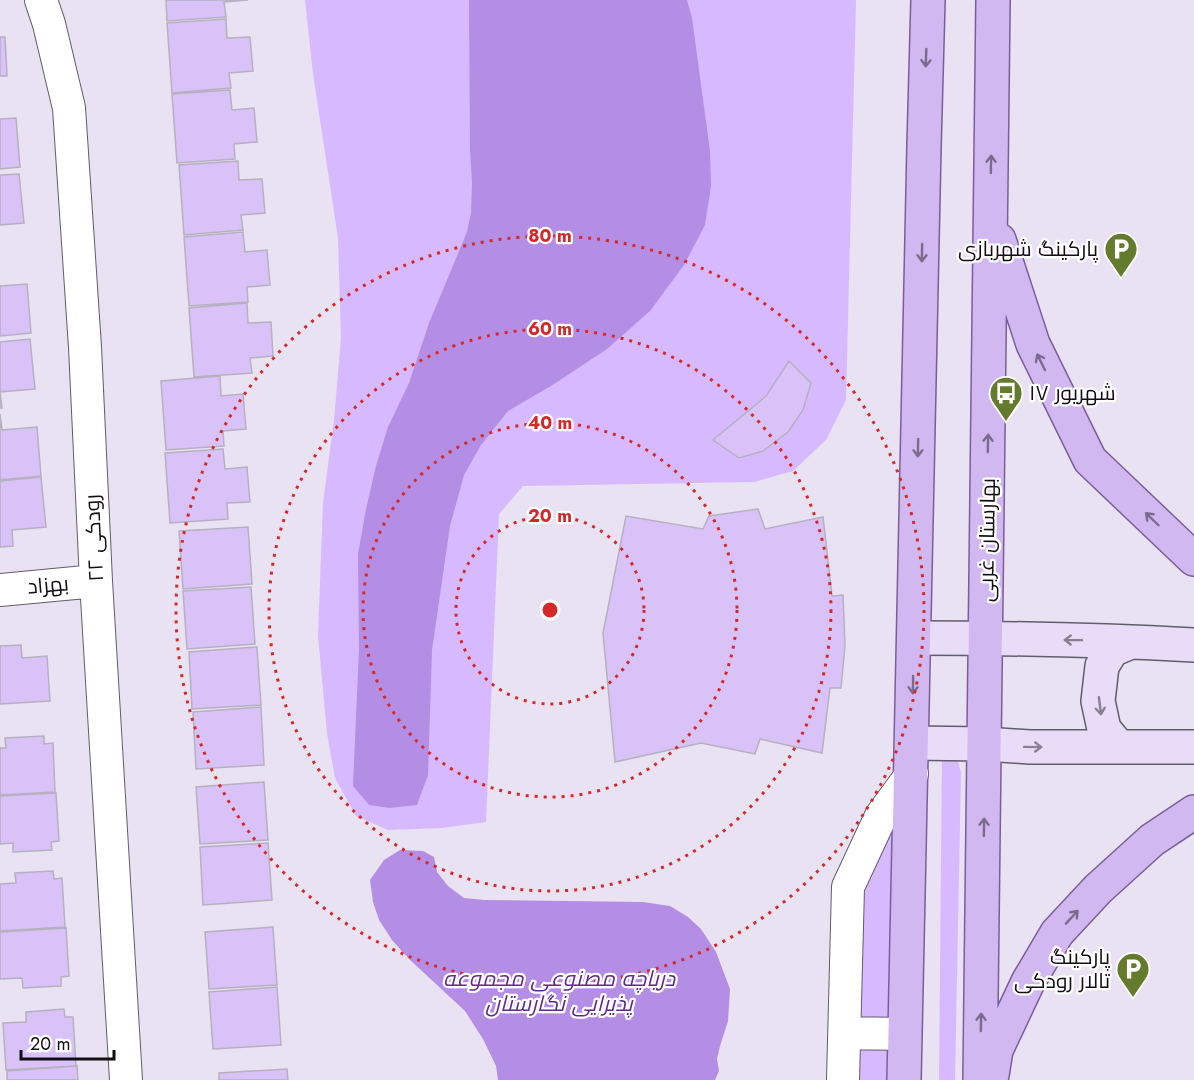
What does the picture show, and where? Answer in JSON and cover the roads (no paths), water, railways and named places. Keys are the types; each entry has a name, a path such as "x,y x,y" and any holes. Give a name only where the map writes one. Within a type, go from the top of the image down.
{"main road":[{"path":"904,1080 928,0"},
{"name":"بهارستان غربی","path":"980,1080 993,0"},
{"path":"991,213 1033,344 1090,460 1194,560"},
{"path":"914,638 1194,645"},
{"path":"1119,747 1104,729 1098,702 1099,690 1102,666 1112,650 1131,642"},
{"path":"912,759 985,744 1030,747 1194,747"},
{"path":"991,1080 996,1050 1028,982 1057,933 1098,889 1152,840 1194,812"}],"street":[{"name":"رودکی ۲۲","path":"41,0 69,108 85,347 96,581 126,1080"},
{"name":"بهزاد","path":"0,590 96,581"},
{"path":"843,1080 848,887 881,816 912,759"},
{"path":"845,1033 905,1034"}],"water":[{"path":"469,0 687,0 692,18 710,151 711,186 705,225 684,265 650,311 607,349 508,411 481,445 464,475 450,526 432,650 428,775 417,805 390,808 369,805 353,786 359,649 358,554 376,466 388,427 409,383 429,323 467,232 471,213"},
{"name":"دریاچه مصنوعی مجموعه پذیرایی نگارستان","path":"400,850 423,851 434,857 437,872 448,886 464,898 643,902 670,906 688,917 701,929 716,952 730,989 728,1021 717,1059 719,1071 715,1080 498,1080 496,1066 483,1039 465,1011 409,959 392,940 379,920 373,902 370,880 384,860"}],"place":[{"name":"پارکینگ شهربازی","path":"1121,278"},
{"name":"۱۷ شهریور","path":"1006,422"},
{"name":"پارکینگ تالار رودکی","path":"1133,998"}]}
